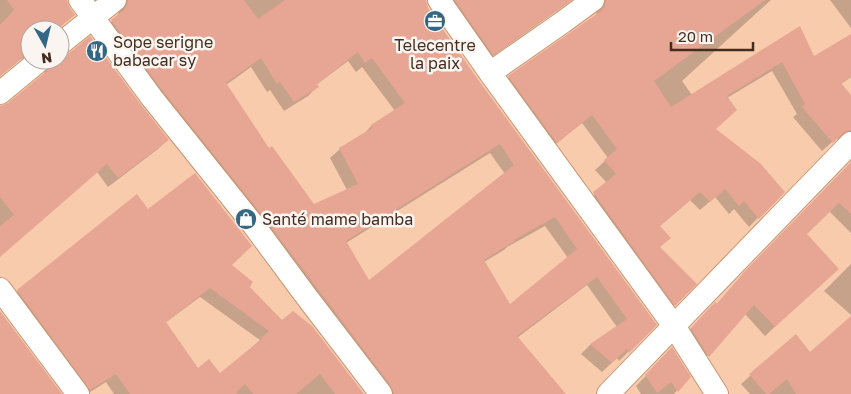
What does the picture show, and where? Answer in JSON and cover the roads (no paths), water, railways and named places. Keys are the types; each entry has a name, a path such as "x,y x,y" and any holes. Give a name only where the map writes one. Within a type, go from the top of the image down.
{"street":[{"path":"70,31 87,9 115,0"},
{"path":"439,0 674,326 717,394"},
{"path":"490,73 593,0"},
{"path":"87,9 152,98 252,223 381,394"},
{"path":"0,93 28,70"},
{"path":"608,394 851,144"},
{"path":"0,289 78,394"}],"place":[{"name":"Telecentre la paix","path":"435,21"},
{"name":"Sope serigne babacar sy","path":"97,51"},
{"name":"Santé mame bamba","path":"246,219"}]}
